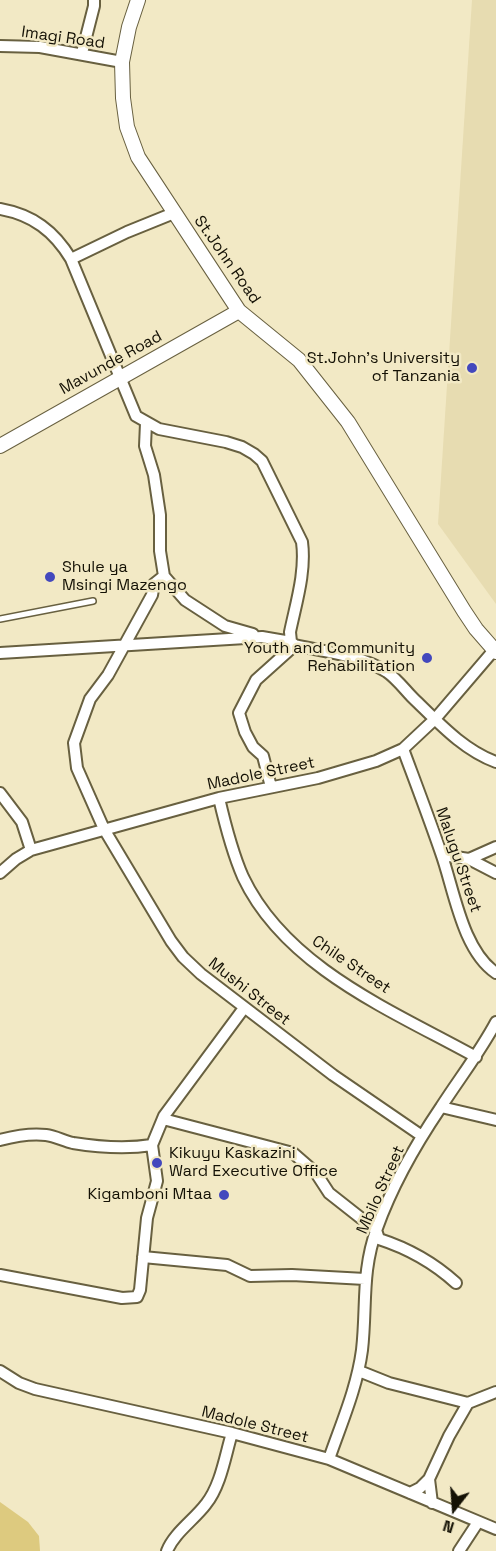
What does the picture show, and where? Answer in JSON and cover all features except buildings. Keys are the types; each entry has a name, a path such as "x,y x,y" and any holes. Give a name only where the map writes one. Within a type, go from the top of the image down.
{"street":[{"path":"82,53 90,26 94,0"},
{"name":"St.John Road","path":"138,0 129,27 122,62 127,127 138,157 239,311 299,360 348,422 464,611 495,651"},
{"name":"Imagi Road","path":"0,46 40,47 122,62"},
{"path":"0,209 40,224 60,240 71,259 136,416 159,429 242,447 262,461 302,542 303,567 290,632 293,644"},
{"path":"71,259 127,232 174,213"},
{"name":"Mavunde Road","path":"0,446 239,311"},
{"path":"146,423 145,447 154,475 160,515 160,551 164,576 185,600 225,626 364,661 377,667 389,674 472,751 496,762"},
{"name":"Mushi Street","path":"164,576 154,584 152,595 108,675 90,699 74,743 77,768 104,829 171,941 183,957 244,1008 333,1075 422,1136"},
{"path":"0,653 262,637"},
{"path":"271,787 262,756 253,747 245,732 239,712 256,680 293,644"},
{"name":"Madole Street","path":"0,873 31,850 219,798 349,771 403,749 435,719 495,651"},
{"name":"Malugu Street","path":"403,749 442,855 466,931 478,954 496,973"},
{"path":"0,793 22,822 31,850"},
{"name":"Chile Street","path":"219,798 243,876 262,908 289,940 323,968 352,987 476,1057"},
{"path":"469,859 496,847"},
{"path":"442,855 469,859 496,873"},
{"path":"0,1275 130,1299 136,1297 140,1290 147,1218 157,1181 152,1145 163,1119 244,1008"},
{"name":"Mbilo Street","path":"329,1459 359,1371 365,1279 376,1230 422,1136 493,1036 496,1023"},
{"path":"441,1107 496,1120"},
{"path":"163,1119 294,1153 316,1173 329,1193 376,1230 379,1239 402,1246 440,1269 456,1283"},
{"path":"0,1140 17,1136 46,1135 71,1143 95,1146 152,1145"},
{"path":"143,1257 227,1265 250,1276 292,1275 365,1279"},
{"name":"Madole Street","path":"0,1371 19,1383 35,1389 232,1433 329,1459 496,1529"},
{"path":"359,1371 388,1383 468,1403 496,1392"},
{"path":"410,1493 420,1488 429,1479 449,1436 468,1403"},
{"path":"166,1551 172,1541 207,1502 216,1487 232,1433"},
{"path":"429,1479 432,1503"},
{"path":"459,1551 478,1522"}],"lane":[{"path":"0,619 93,601"}],"shaded area":[{"name":"St.John's University of Tanzania","path":"472,0 496,0 496,604 438,524"},
{"path":"0,1502 28,1522 39,1536 40,1551 0,1551"}],"place":[{"name":"St.John's University of Tanzania","path":"472,368"},
{"name":"Shule ya Msingi Mazengo","path":"50,577"},
{"name":"Youth and Community Rehabilitation","path":"427,658"},
{"name":"Kikuyu Kaskazini Ward Executive Office","path":"157,1163"},
{"name":"Kigamboni Mtaa","path":"224,1195"}]}
